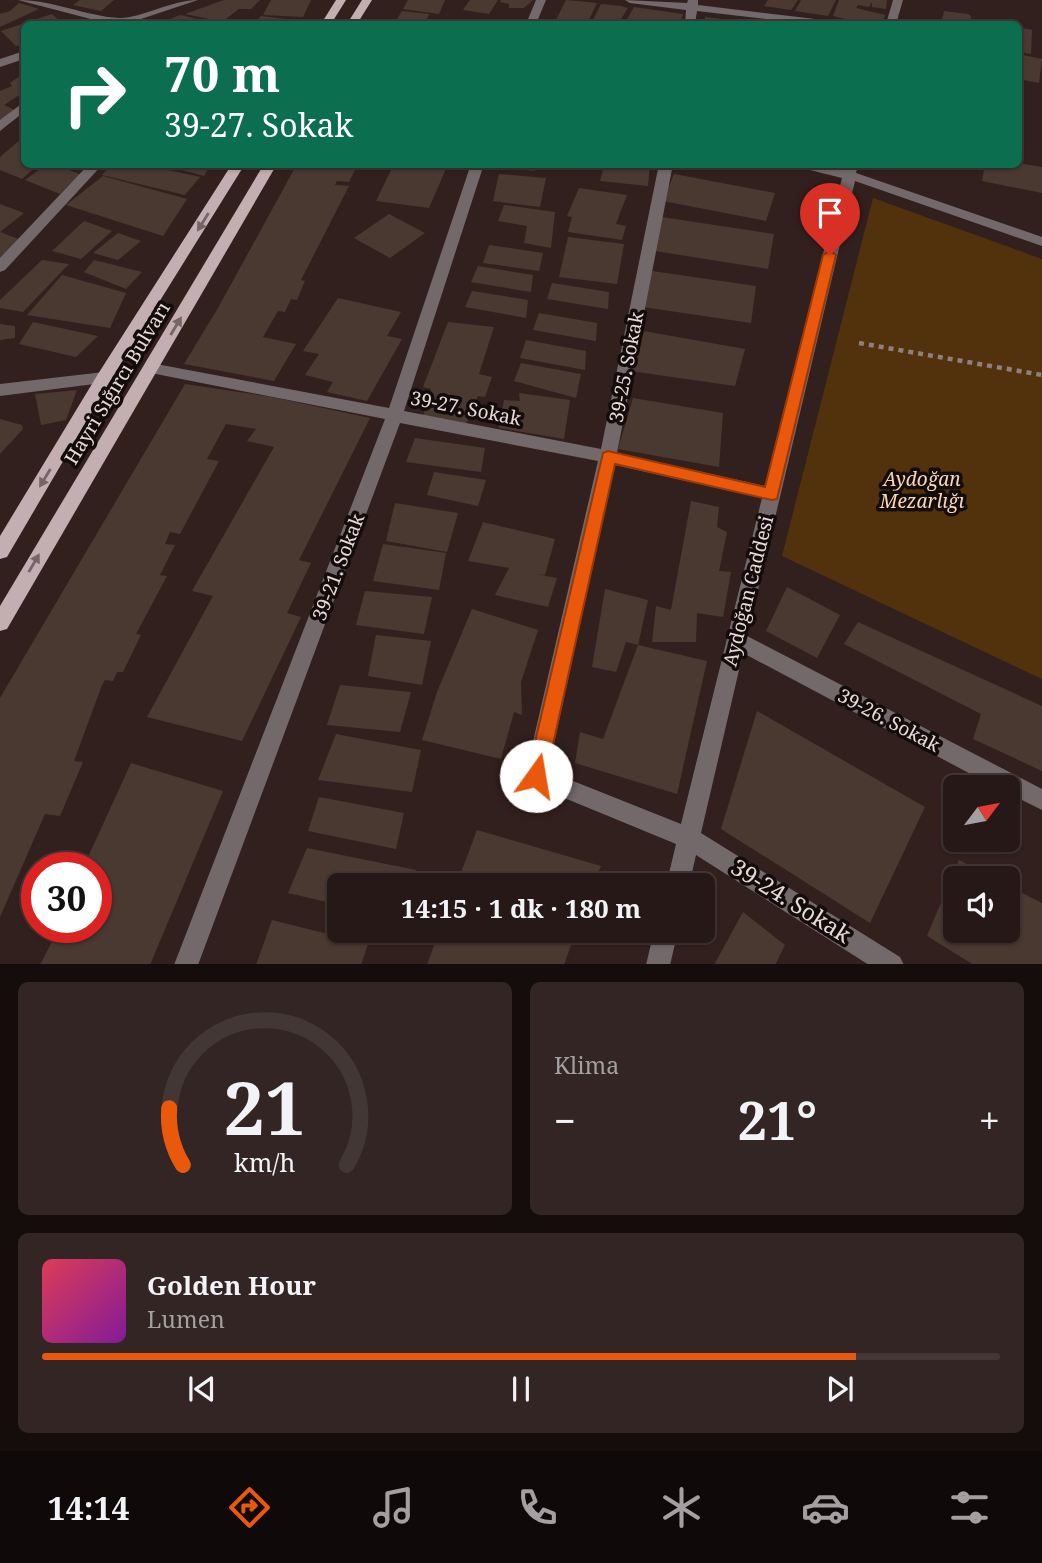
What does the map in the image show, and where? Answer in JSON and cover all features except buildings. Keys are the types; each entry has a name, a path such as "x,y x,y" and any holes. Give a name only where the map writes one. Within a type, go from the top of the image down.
{"main road":[{"path":"328,21 341,0"},
{"path":"354,21 367,0"},
{"name":"Hayri Sığırcı Bulvarı","path":"0,552 104,379 236,168"},
{"name":"Hayri Sığırcı Bulvarı","path":"0,623 269,168"}],"street":[{"path":"23,0 107,21"},
{"path":"128,21 193,0"},
{"path":"532,21 541,0"},
{"path":"630,0 693,4 811,21"},
{"path":"892,21 898,0"},
{"path":"0,127 21,109"},
{"path":"0,267 93,168"},
{"name":"39-21. Sokak","path":"186,964 395,415 477,168"},
{"name":"39-25. Sokak","path":"665,168 608,457 536,776 690,838"},
{"path":"831,168 851,170 1042,242"},
{"name":"Aydoğan Caddesi","path":"681,873 851,170"},
{"name":"39-27. Sokak","path":"151,368 608,457 772,494"},
{"path":"0,390 104,379"},
{"name":"39-26. Sokak","path":"736,640 1042,800"},
{"name":"39-24. Sokak","path":"690,838 892,964"},
{"path":"658,964 663,943"}],"path":[{"path":"859,343 1042,375"}],"green space":[{"name":"Aydoğan Mezarlığı","path":"873,198 1042,259 1042,679 782,556"}],"route":[{"path":"536,776 608,457 772,494 830,255"}]}
